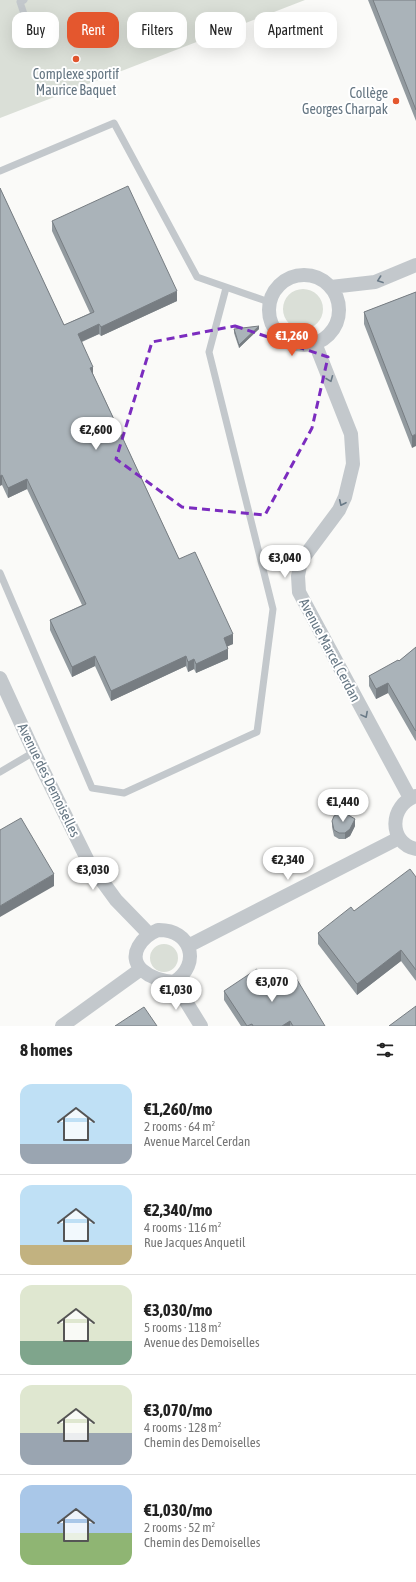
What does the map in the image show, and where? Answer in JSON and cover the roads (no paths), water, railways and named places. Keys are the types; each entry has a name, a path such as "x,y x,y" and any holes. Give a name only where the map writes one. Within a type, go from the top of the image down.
{"street":[{"path":"331,287 375,282 416,265"},
{"path":"312,275 331,287 339,308 338,319 333,330 325,338 316,343 305,345 294,344 284,340 276,333 270,318 269,302 273,292 280,283 290,277 312,275"},
{"name":"Avenue Marcel Cerdan","path":"316,343 351,434 353,464 345,497 338,510 302,561 298,576 299,592 413,797"},
{"name":"Avenue des Demoiselles","path":"0,678 34,752 89,864 116,900 149,934"},
{"path":"413,797 403,804 396,816 396,829 399,838 405,844 416,849"},
{"path":"188,946 399,838"},
{"path":"158,930 167,930 176,933 183,938 188,946 190,963 187,971 174,982 156,979 141,969 136,961 139,944 149,934 158,930"},
{"path":"62,1026 141,969"},
{"path":"174,982 201,1026"}],"lane":[{"path":"23,12 20,2 24,0"},
{"path":"0,171 114,123 197,278 269,302"},
{"path":"0,573 92,788 124,793 257,732 273,609 209,352 226,288"},
{"path":"0,772 34,752"}],"place":[{"name":"Complexe sportif Maurice Baquet","path":"76,59"},
{"name":"Collège Georges Charpak","path":"396,101"}]}
